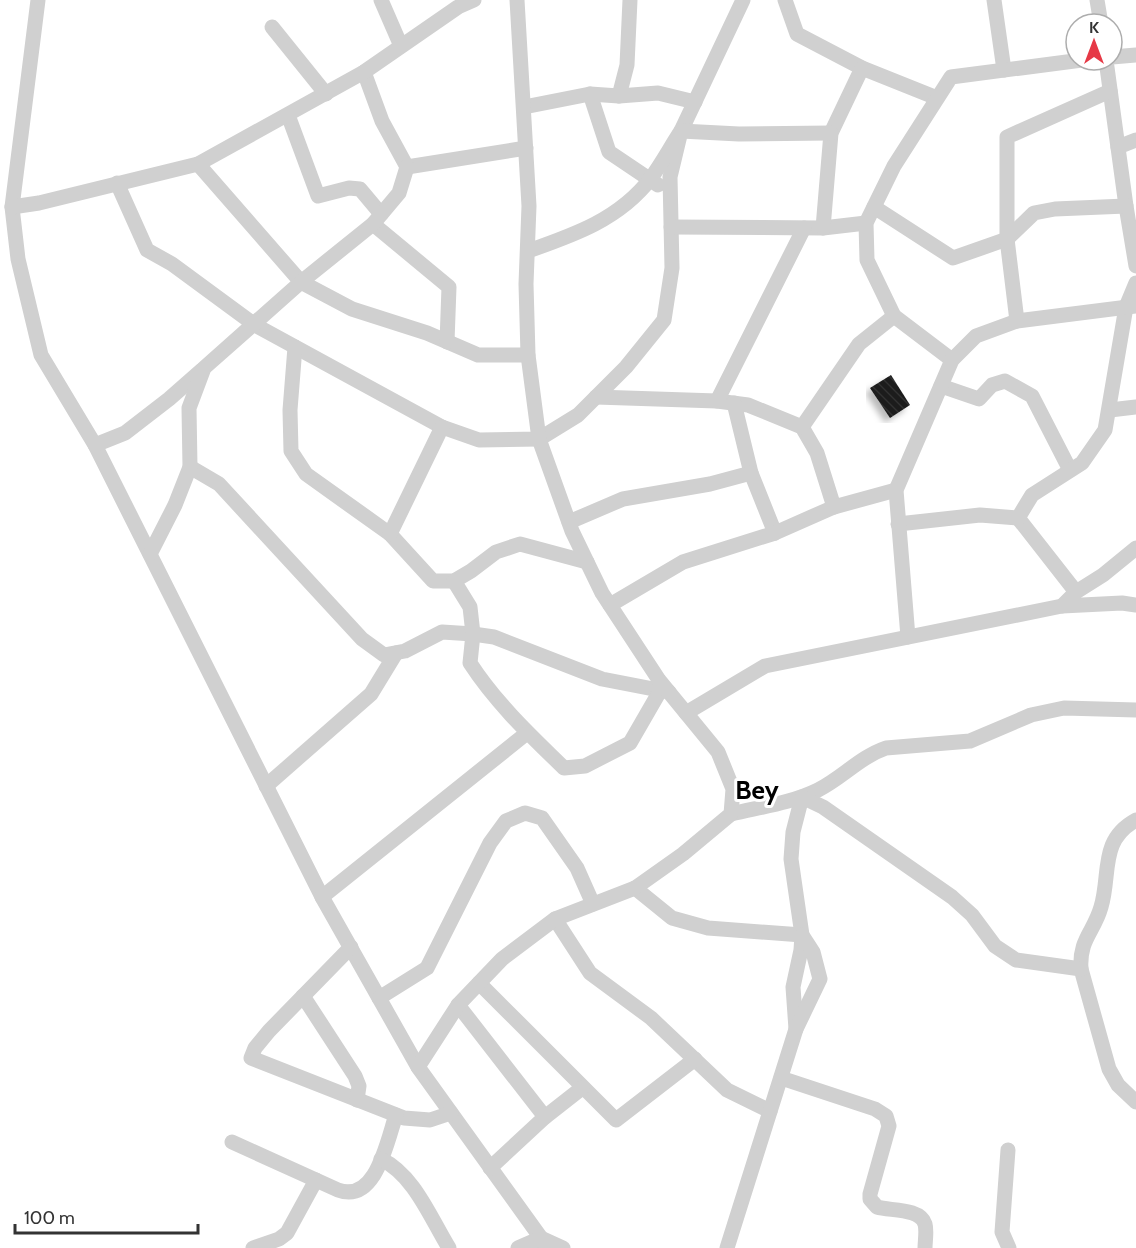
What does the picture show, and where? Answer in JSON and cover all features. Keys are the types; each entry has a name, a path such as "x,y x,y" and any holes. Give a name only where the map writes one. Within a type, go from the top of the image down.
{"street":[{"path":"38,0 12,207 18,259 41,355 95,445 322,897 418,1066 542,1243"},
{"path":"381,0 401,46"},
{"path":"12,207 39,203 198,164 364,72 457,3 474,0"},
{"path":"518,0 529,206 528,355 539,440 569,522 610,605 665,692 686,713 718,753 733,789 731,814"},
{"path":"619,96 627,65 630,0"},
{"path":"528,251 579,233 619,210 650,179 681,130 743,0"},
{"path":"785,0 797,34 862,68 937,98"},
{"path":"994,0 1004,70"},
{"path":"272,27 326,94"},
{"path":"952,360 894,316 867,260 866,223 894,166 951,76 1064,62"},
{"path":"823,228 831,133 862,68"},
{"path":"95,445 125,433 169,399 377,219 399,193 407,167 382,121 364,72"},
{"path":"1108,72 1136,266"},
{"path":"1017,321 1007,240 1007,137 1110,91"},
{"path":"524,107 590,94 619,96 658,93 695,102"},
{"path":"590,94 609,152 670,193"},
{"path":"288,115 318,195 349,188 360,189 377,219 449,287 447,342"},
{"path":"117,183 147,250 172,264 255,325 442,427 479,440 539,440 578,416 626,367 664,320 672,268 670,177 681,130"},
{"path":"681,130 739,134 831,133"},
{"path":"1118,147 1136,140"},
{"path":"407,167 526,148"},
{"path":"198,164 302,282 352,309 427,333 478,355 528,355"},
{"path":"873,207 953,258 1007,240 1034,213 1055,209 1126,206"},
{"path":"671,227 823,228 866,223"},
{"path":"717,401 804,228"},
{"path":"1018,518 1032,495 1082,463 1105,430 1136,283"},
{"path":"908,637 896,490 952,360 976,336 1017,321 1131,306"},
{"path":"802,427 859,344 894,316"},
{"path":"295,347 290,410 291,452 306,474 390,534 433,581 454,581 496,552 520,544 587,562"},
{"path":"150,554 175,505 190,467 189,408 204,368"},
{"path":"941,386 979,399 992,385 1005,381 1032,396 1070,470"},
{"path":"596,397 717,401 748,405 802,427 817,453 834,507"},
{"path":"734,404 751,473 775,533"},
{"path":"1110,410 1136,406"},
{"path":"390,534 442,427"},
{"path":"190,467 219,484 362,639 384,655 405,651 442,632 473,634 494,637 602,679 665,692"},
{"path":"569,522 623,499 710,484 751,473"},
{"path":"610,605 682,562 775,533 834,507 896,490"},
{"path":"898,524 980,515 1018,518 1076,592"},
{"path":"1062,606 1076,592 1103,575 1136,548"},
{"path":"454,581 470,608 473,634 470,663 484,686 527,733 564,768 585,765 630,743 665,692"},
{"path":"686,713 765,666 1062,606 1122,603 1136,605"},
{"path":"266,786 371,694 396,653"},
{"path":"418,1066 458,1005 502,959 555,919 635,888 683,854 731,814 802,797 826,786 873,753 886,748 970,741 1031,715 1064,708 1136,710"},
{"path":"322,897 527,733"},
{"path":"796,1029 793,987 802,935 790,859 793,832 802,797"},
{"path":"802,797 823,807 952,897 972,915 995,946 1008,957 1081,969"},
{"path":"379,998 427,968 490,843 506,821 525,813 542,818 577,868 592,904"},
{"path":"1136,820 1122,830 1110,850 1102,904 1081,954 1081,969 1109,1069 1118,1085 1136,1102"},
{"path":"635,888 672,918 708,928 802,935"},
{"path":"555,919 590,973 651,1018 728,1090 770,1111"},
{"path":"733,1248 727,1248 796,1029 820,979 813,952 802,935"},
{"path":"351,947 269,1031 255,1048 251,1058 396,1115 421,1120 452,1113"},
{"path":"479,983 616,1120 695,1059"},
{"path":"303,996 355,1076 359,1086 357,1100"},
{"path":"458,1005 544,1117"},
{"path":"781,1077 875,1109 886,1116 890,1126 871,1188 870,1199 877,1207 915,1214 922,1218 926,1226 925,1248"},
{"path":"490,1167 544,1117 582,1088"},
{"path":"232,1142 344,1192 357,1191 370,1182 381,1159 396,1115"},
{"path":"1008,1150 1002,1232 1009,1248"},
{"path":"381,1159 396,1167 408,1179 448,1248"},
{"path":"253,1248 286,1242 316,1180"},
{"path":"518,1248 542,1243 563,1248"}],"building":[{"path":"891,375 910,405 890,418 870,388"}],"district":[{"name":"Bey","path":"757,790"}]}
